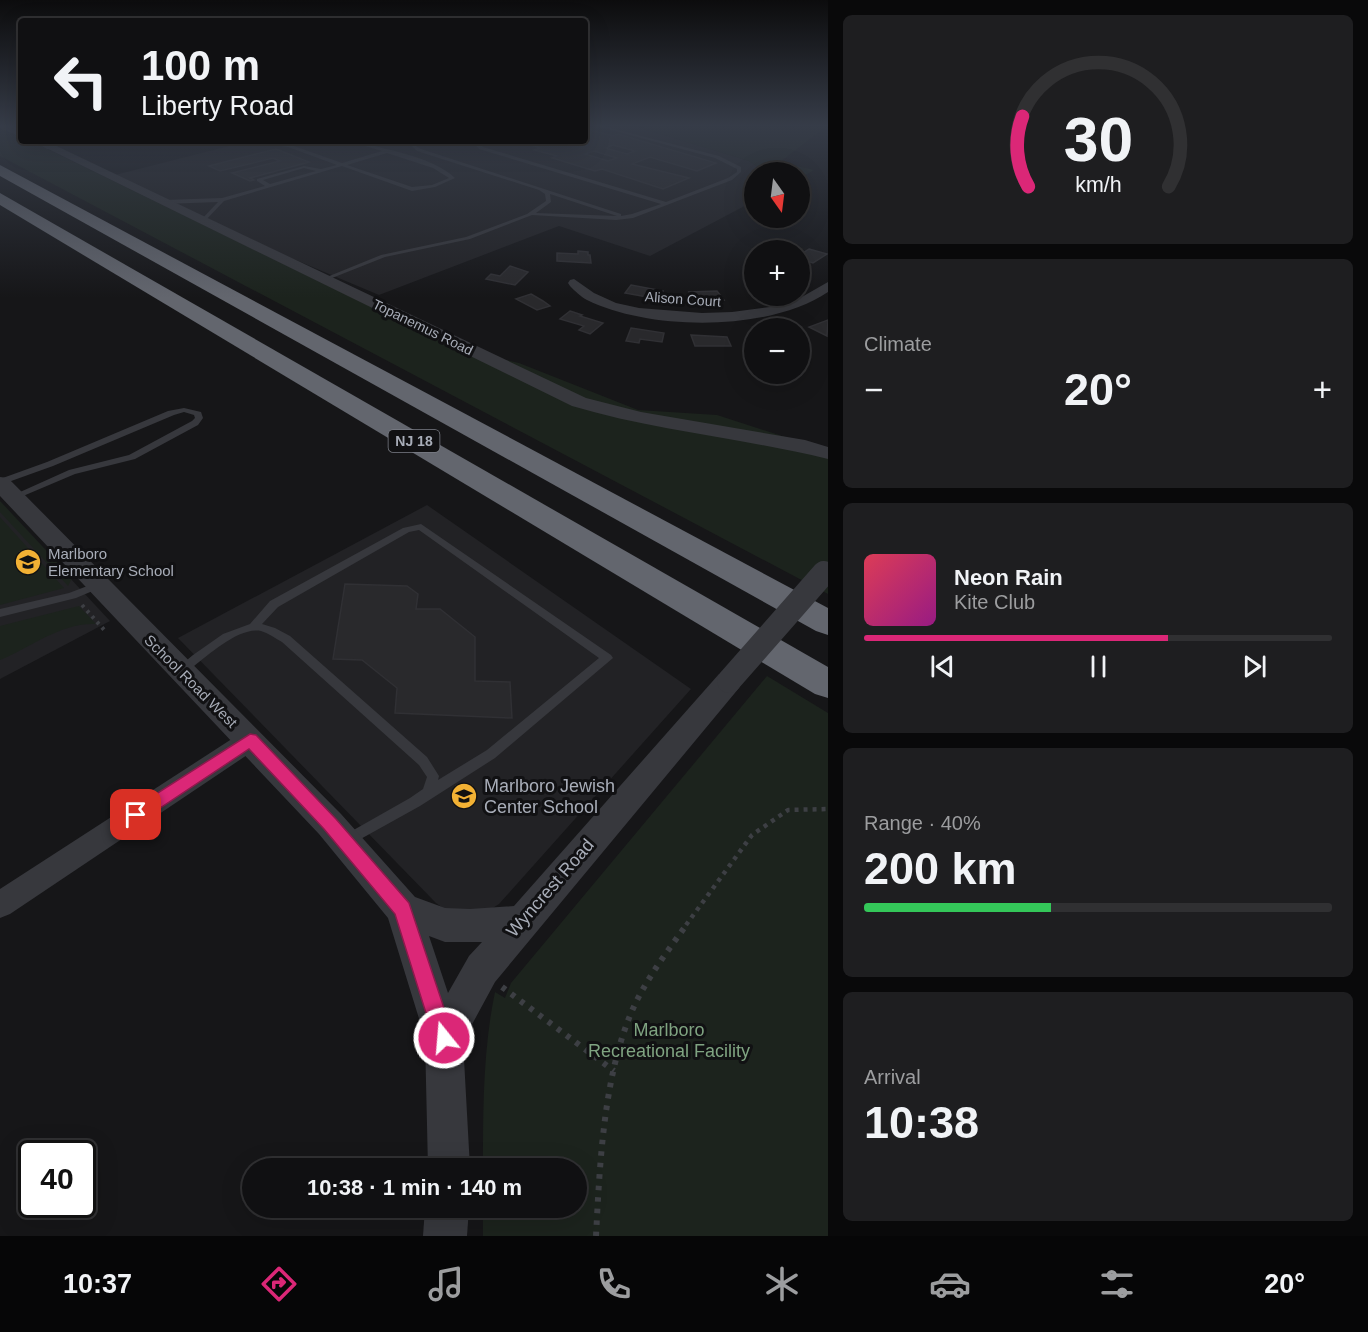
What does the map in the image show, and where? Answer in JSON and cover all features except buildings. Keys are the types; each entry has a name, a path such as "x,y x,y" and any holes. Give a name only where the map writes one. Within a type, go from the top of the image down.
{"highway":[{"name":"NJ 18","path":"23,183 828,623"},
{"name":"NJ 18","path":"0,198 828,684"}],"street":[{"name":"Topanemus Road","path":"124,183 579,402 626,415 776,440 828,453"},
{"name":"Alison Court","path":"574,283 584,294 605,303 662,315 703,318 746,316 779,310 806,300 828,286"},
{"name":"School Road West","path":"4,487 89,595 181,669 345,842 403,909 444,1038"},
{"name":"Wyncrest Road","path":"444,1038 482,969 826,571"},
{"path":"0,905 250,740"},
{"name":"School Road West","path":"403,909 445,925 470,926 521,922"},
{"path":"444,1038 450,1158"},
{"path":"445,1236 446,1218"}],"lane":[{"path":"264,183 269,186"},
{"path":"164,202 222,200 281,183"},
{"path":"394,183 412,189 441,183"},
{"path":"521,183 625,217"},
{"path":"596,183 666,204"},
{"path":"529,214 625,217 721,183"},
{"path":"325,279 384,256 468,238 529,214 549,201 547,194 541,189"},
{"path":"203,221 222,200"},
{"path":"184,410 198,414 199,418 195,423 132,457 4,487 50,464 171,412 184,410"},
{"path":"253,627 274,604 406,530 421,527 607,658 490,754 345,842"},
{"path":"0,613 72,596 89,595"},
{"path":"181,669 233,634 253,627 268,629 286,639 423,761 433,776 428,792 421,797"}],"path":[{"path":"89,595 106,632"},
{"path":"596,1236 599,1180 609,1094 622,1039 642,990 695,912 752,835 788,810 828,808"},
{"path":"495,980 614,1071"}],"shaded area":[{"path":"131,183 744,183 744,206 650,256 559,226 379,295 291,258"},
{"name":"Marlboro Elementary School","path":"0,503 110,621 0,679"},
{"name":"Marlboro Jewish Center School","path":"427,505 691,689 499,904 488,911 448,912 436,903 178,638"}],"green space":[{"path":"50,183 117,183 458,349 519,363 638,410 717,415 828,451 828,594"},
{"path":"0,501 72,578 68,586 0,512"},
{"path":"0,517 64,588 0,605"},
{"path":"79,606 96,624 83,624 59,631 0,660 0,626"},
{"name":"Marlboro Recreational Facility","path":"767,676 828,713 828,1236 483,1236 483,1218 587,1218 587,1158 483,1158 486,1057 491,1014 495,992 505,998 511,983"}],"place":[{"name":"Marlboro Elementary School","path":"28,562"},
{"name":"Marlboro Jewish Center School","path":"464,796"}],"route":[{"path":"136,815 250,740 330,824 403,909 444,1038"}]}
